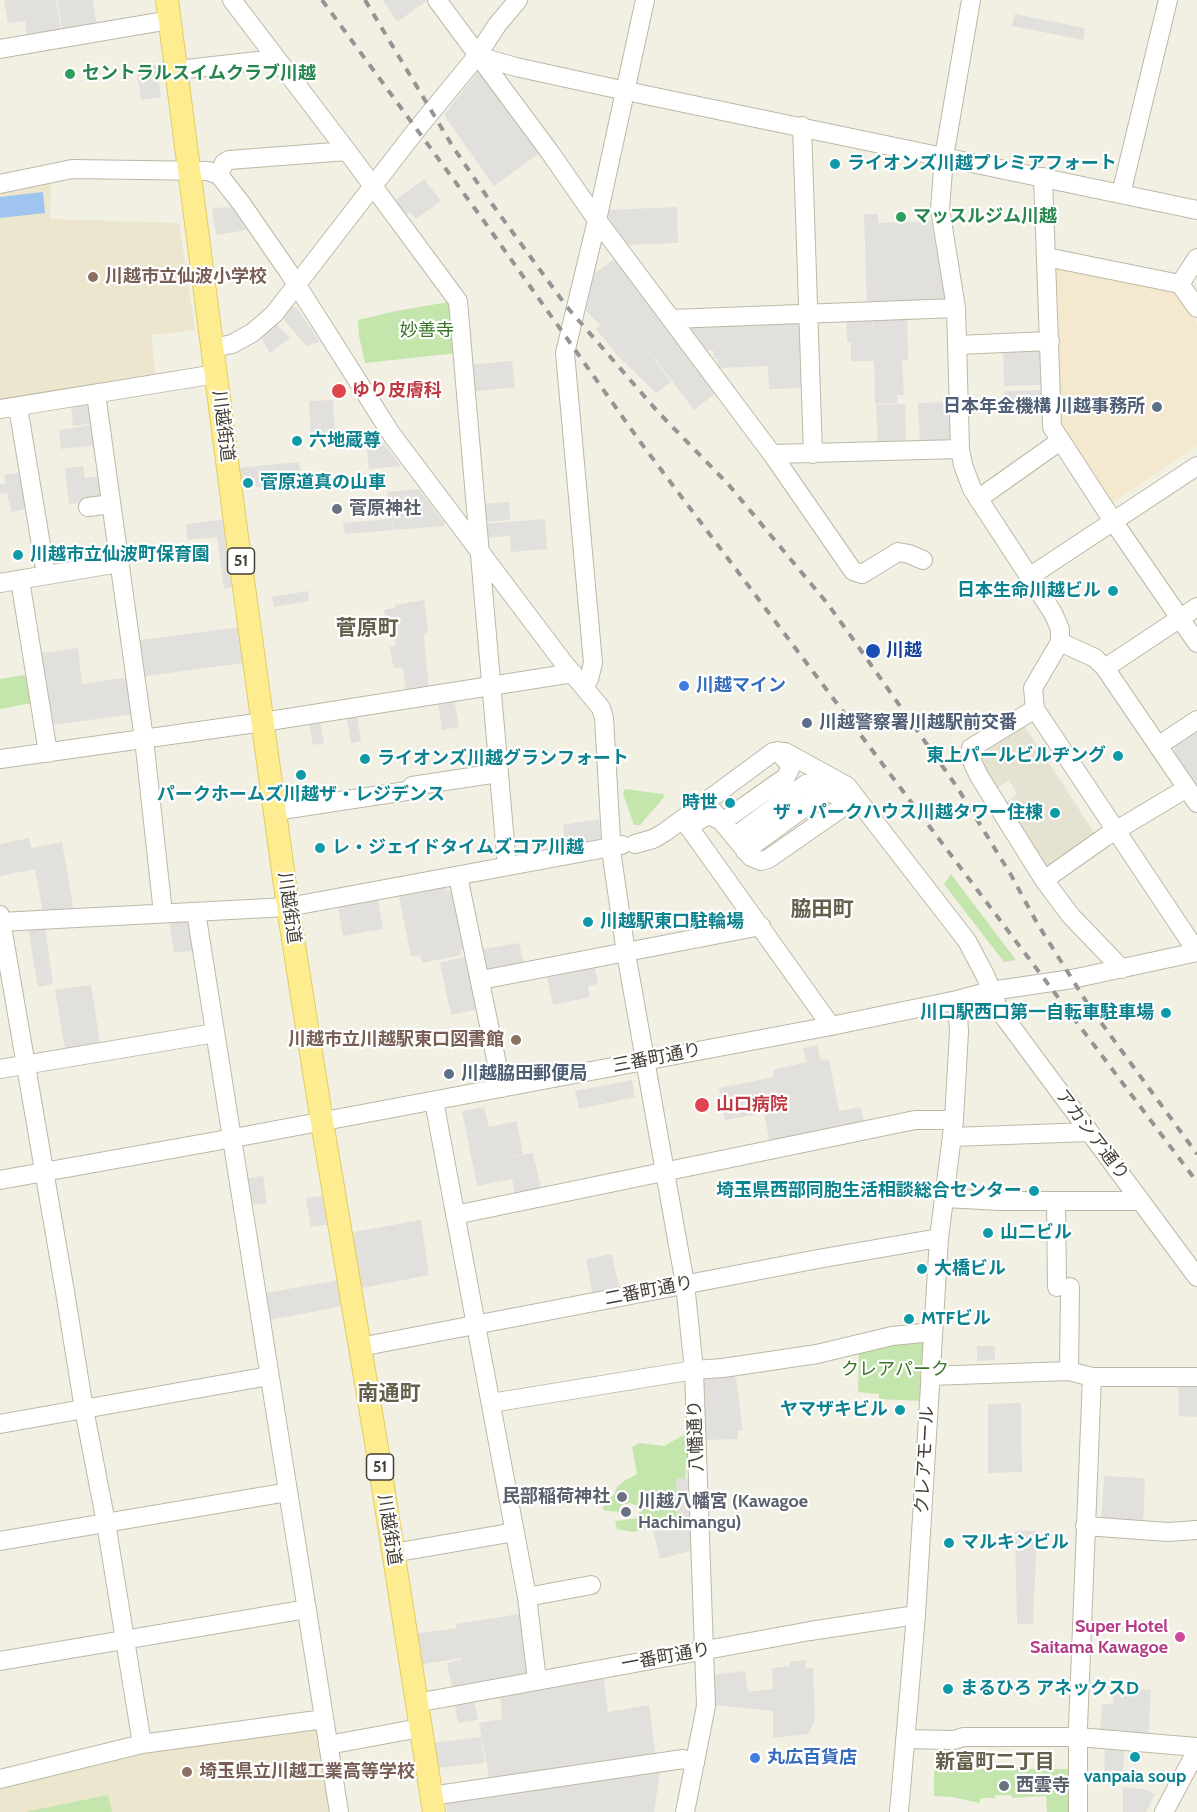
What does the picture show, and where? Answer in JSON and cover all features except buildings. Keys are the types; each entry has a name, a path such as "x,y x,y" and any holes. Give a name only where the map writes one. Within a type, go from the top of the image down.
{"main road":[{"name":"川越街道","path":"169,10 288,907 433,1804"}],"street":[{"path":"232,0 458,301 507,866"},
{"path":"437,0 597,220 772,454 856,574 862,574 898,552 923,560"},
{"path":"213,348 232,344 252,333 274,314 372,186 477,56 497,25 518,0"},
{"path":"0,759 492,687 589,679 592,672 591,644 565,353 597,220 645,0"},
{"path":"971,0 944,157 940,209 956,308 960,449 966,476 978,499 1059,625 1060,642 1033,688 1035,709 1197,952"},
{"path":"1121,194 1168,0"},
{"path":"0,49 169,10"},
{"path":"477,56 625,91 1197,210"},
{"path":"177,70 276,59"},
{"path":"802,126 813,454"},
{"path":"0,184 72,169 208,171 219,175 224,163 229,160 347,151"},
{"name":"八幡通り","path":"219,175 241,203 392,435 601,708 604,718 612,846 626,953 685,1284 694,1370 706,1706 685,1812"},
{"path":"1043,177 1052,427 1197,643"},
{"path":"1047,258 1180,284 1197,308"},
{"path":"1180,284 1197,258"},
{"path":"672,319 956,308"},
{"path":"958,345 1050,341"},
{"path":"46,575 9,408 216,374"},
{"path":"96,394 144,739 163,913"},
{"path":"978,499 1060,441"},
{"path":"772,454 960,449"},
{"path":"1117,526 1197,466"},
{"path":"1032,582 1117,526 1197,480"},
{"path":"88,507 111,504"},
{"path":"0,583 119,563"},
{"path":"20,580 48,753"},
{"path":"1105,668 1197,607"},
{"path":"1044,880 1115,831 1192,796 1105,668 1095,658 1060,642"},
{"path":"1035,709 970,748 970,757 979,776 1044,880 1071,916 1122,969"},
{"path":"1158,746 1197,720"},
{"path":"142,1744 106,1523 84,1409 0,920 288,907 612,846 668,839 719,791 767,756 778,751 788,763 789,769 786,777 721,821"},
{"name":"アカシア通り","path":"778,751 785,752 847,786 857,798 856,804 967,941 978,959 999,1010 1197,1277"},
{"path":"275,811 413,790 412,786 498,773"},
{"path":"740,844 802,785 812,783 856,804"},
{"path":"719,791 713,798 712,807 740,844 756,860 762,861 768,860 856,804"},
{"path":"686,823 708,815 721,821"},
{"path":"686,823 831,1026"},
{"path":"458,876 481,980 501,1088"},
{"path":"196,912 339,1812"},
{"path":"481,980 760,926"},
{"name":"三番町通り","path":"0,1180 232,1139 831,1026 991,991 1054,982 1197,952"},
{"name":"クレアモール","path":"899,1812 916,1615 939,1238 953,1129 959,1031 957,1000"},
{"path":"0,1069 215,1033"},
{"path":"434,1101 527,1597 537,1680"},
{"path":"455,1215 915,1120 953,1129 1089,1132"},
{"path":"945,1198 1001,1201 1141,1201"},
{"path":"1056,1201 1069,1371"},
{"name":"二番町通り","path":"360,1347 939,1238"},
{"path":"491,1404 694,1370 811,1355 892,1336 933,1332"},
{"path":"930,1376 1069,1371 1092,1377 1197,1377"},
{"path":"0,1424 269,1376"},
{"path":"1078,1812 1078,1737 1092,1377"},
{"path":"0,1541 288,1492"},
{"path":"1086,1526 1168,1532 1197,1530"},
{"path":"393,1552 515,1532"},
{"path":"527,1597 591,1585"},
{"path":"0,1661 307,1609"},
{"name":"一番町通り","path":"416,1703 810,1631 916,1615"},
{"path":"0,1779 142,1744 324,1719"},
{"path":"328,1745 420,1728"},
{"path":"905,1739 1078,1737 1197,1748 1164,1812"},
{"path":"433,1804 683,1759 695,1763"}],"shaded area":[{"path":"56,0 62,35 28,41 25,21 8,23 4,1"},
{"path":"57,0 93,0 97,29 63,34"},
{"path":"383,0 428,0 397,22"},
{"path":"1015,14 1085,28 1083,40 1012,26"},
{"path":"156,65 161,97 141,100 136,67"},
{"path":"480,69 541,152 494,186 444,115"},
{"name":"川越市立仙波小学校","path":"51,179 50,219 179,223 195,330 151,335 156,379 0,403 0,190"},
{"path":"424,179 441,201 416,219 410,212 401,218 390,204"},
{"path":"232,207 246,230 216,235 212,208"},
{"path":"677,207 678,243 622,245 604,220 606,210"},
{"path":"864,214 878,214 878,223 931,221 947,305 867,308"},
{"path":"617,257 716,393 694,410 634,331 671,382 656,393 617,355 596,329 600,325 583,307 591,276"},
{"path":"1059,267 1169,290 1178,295 1197,323 1197,445 1109,505 1058,426 1053,272"},
{"path":"291,306 296,307 320,342 306,346 280,315"},
{"path":"907,315 908,360 902,360 904,395 897,395 897,403 875,404 874,361 851,361 851,342 847,342 846,316 872,316 873,332 873,316"},
{"path":"803,319 806,388 769,389 768,366 718,368 718,359 714,359 713,350 700,350 690,331 690,323"},
{"path":"273,321 290,338 270,353 258,333"},
{"path":"1036,350 1041,354 1041,385 1004,386 1003,351"},
{"path":"512,361 515,387 470,392 467,365"},
{"path":"1041,390 1041,405 1004,406 1004,391"},
{"path":"333,400 335,437 311,439 309,401"},
{"path":"94,402 96,423 73,426 71,406"},
{"path":"950,402 951,441 920,442 918,403"},
{"path":"905,404 906,443 878,444 876,405"},
{"path":"97,424 99,445 61,449 59,430"},
{"path":"381,440 401,466 369,469 366,441"},
{"path":"299,462 301,482 256,487 255,478 239,479 238,468"},
{"path":"83,466 85,478 103,476 106,500 69,504 65,468"},
{"path":"23,472 29,508 11,512 7,493 0,494 0,484 5,483 6,487 4,475"},
{"path":"419,489 445,524 444,526 394,530 392,518 393,530 345,534 343,523 391,519 388,518 387,492"},
{"path":"509,502 510,520 481,522 480,504"},
{"path":"226,519 235,587 224,589 217,537 188,540 186,524"},
{"path":"545,519 547,549 511,552 510,536 483,538 482,524"},
{"path":"308,591 309,601 274,607 272,597"},
{"path":"424,600 428,631 424,636 429,689 406,693 403,669 393,665 390,647 396,645 393,626 387,627 384,610 395,608 395,605"},
{"path":"240,627 244,663 138,677 133,641"},
{"path":"78,648 82,684 129,677 134,714 45,726 35,654"},
{"path":"454,698 459,727 442,730 438,700"},
{"path":"357,715 361,741 351,743 346,716"},
{"path":"320,721 324,743 313,745 309,722"},
{"path":"1024,725 1095,834 1050,868 1042,867 1004,804 1017,794 1009,780 994,791 975,751"},
{"path":"1197,732 1197,790 1174,755 1175,747"},
{"path":"599,819 601,841 565,847 563,825"},
{"path":"29,838 31,848 62,842 74,912 43,913 35,869 0,876 0,844"},
{"path":"446,886 447,891 454,890 467,948 460,950 461,955 422,963 420,955 411,957 399,895"},
{"path":"377,895 383,929 343,936 337,903"},
{"path":"193,920 197,951 174,952 169,921"},
{"path":"45,927 53,984 38,987 28,928"},
{"path":"519,943 525,968 483,976 478,950"},
{"path":"471,955 482,1008 451,1015 440,963"},
{"path":"594,962 598,984 588,986 590,997 553,1005 546,972"},
{"path":"91,985 101,1049 66,1055 55,990"},
{"path":"817,1045 820,1060 829,1059 839,1111 861,1107 865,1126 770,1145 764,1113 725,1120 719,1088 774,1077 773,1070 806,1062 803,1048"},
{"path":"632,1080 635,1097 579,1109 575,1091"},
{"path":"484,1107 489,1127 517,1121 523,1154 507,1158 533,1153 542,1192 516,1198 512,1179 477,1186 462,1111"},
{"path":"263,1176 267,1203 246,1205 241,1179"},
{"path":"326,1195 331,1224 311,1227 306,1198"},
{"path":"421,1220 429,1275 357,1289 348,1233"},
{"path":"612,1254 620,1292 593,1297 586,1259"},
{"path":"339,1280 344,1306 264,1321 260,1294"},
{"path":"977,1346 995,1346 995,1360 977,1361"},
{"path":"735,1371 743,1430 738,1431 738,1439 701,1440 698,1375"},
{"path":"1197,1380 1197,1417 1179,1416 1178,1381"},
{"path":"1021,1403 1022,1472 988,1473 988,1404"},
{"path":"1104,1476 1145,1478 1143,1525 1101,1522"},
{"path":"689,1478 690,1521 678,1521 676,1479"},
{"path":"692,1524 693,1550 660,1559 653,1531"},
{"path":"1015,1531 1037,1531 1033,1624 1017,1624"},
{"path":"525,1613 533,1676 453,1692 447,1663 461,1660 463,1671 461,1658 419,1665 413,1634 457,1628 456,1624"},
{"path":"806,1660 805,1668 813,1668 815,1720 808,1734 773,1738 773,1711 715,1705 712,1675 745,1671 748,1692 773,1689 772,1668 790,1666 790,1662"},
{"path":"603,1674 608,1712 649,1705 656,1758 490,1782 479,1723 502,1719 500,1692"},
{"path":"1114,1688 1151,1690 1148,1738 1100,1737 1102,1704 1113,1704"},
{"path":"473,1695 478,1720 458,1723 454,1699"},
{"name":"埼玉県立川越工業高等学校","path":"318,1724 333,1812 0,1812 0,1784 144,1747"},
{"path":"481,1737 485,1763 436,1768 432,1743"},
{"path":"1105,1744 1125,1745 1123,1773 1104,1773"},
{"path":"661,1766 654,1812 447,1812 445,1800"},
{"path":"1123,1787 1144,1789 1155,1794 1146,1812 1123,1812"}],"green space":[{"name":"妙善寺","path":"454,301 458,353 365,363 358,320"},
{"path":"31,674 37,702 0,709 0,679"},
{"path":"625,789 665,796 640,825 634,825 623,794"},
{"path":"951,874 1016,960 1004,962 944,884"},
{"name":"クレアパーク","path":"927,1337 921,1401 879,1399 879,1394 858,1392 859,1348"},
{"path":"689,1432 691,1452 686,1464 684,1519 676,1524 651,1530 632,1532 617,1529 615,1521 639,1518 639,1507 630,1503 621,1505 619,1512 603,1510 604,1503 614,1495 617,1487 637,1474 632,1447 639,1443 664,1446"},
{"name":"西雲寺","path":"934,1769 1075,1769 1074,1812 1047,1812 1046,1796 1012,1798 1011,1795 995,1795 995,1798 981,1798 979,1803 953,1797 934,1796"},
{"path":"108,1795 112,1812 25,1812"}],"water":[{"path":"43,192 45,213 0,218 0,197"}],"railway":[{"path":"322,0 481,217 641,443 1197,1182"},
{"path":"365,0 453,147 567,307 658,412 728,484 827,603 957,787 1089,1006 1197,1154"}],"place":[{"name":"セントラルスイムクラブ川越","path":"70,74"},
{"name":"ライオンズ川越プレミアフォート","path":"835,164"},
{"name":"マッスルジム川越","path":"901,217"},
{"name":"川越市立仙波小学校","path":"93,277"},
{"name":"ゆり皮膚科","path":"339,391"},
{"name":"日本年金機構 川越事務所","path":"1157,407"},
{"name":"六地蔵尊","path":"297,441"},
{"name":"菅原道真の山車","path":"248,483"},
{"name":"菅原神社","path":"337,509"},
{"name":"川越市立仙波町保育園","path":"18,555"},
{"name":"日本生命川越ビル","path":"1113,591"},
{"name":"川越","path":"873,651"},
{"name":"川越マイン","path":"684,686"},
{"name":"川越警察署川越駅前交番","path":"807,723"},
{"name":"東上パールビルヂング","path":"1118,756"},
{"name":"ライオンズ川越グランフォート","path":"365,759"},
{"name":"パークホームズ川越ザ・レジデンス","path":"301,775"},
{"name":"時世","path":"730,803"},
{"name":"ザ・パークハウス川越タワー住棟","path":"1055,813"},
{"name":"レ・ジェイドタイムズコア川越","path":"320,848"},
{"name":"川越駅東口駐輪場","path":"588,922"},
{"name":"川口駅西口第一自転車駐車場","path":"1166,1013"},
{"name":"川越市立川越駅東口図書館","path":"516,1040"},
{"name":"川越脇田郵便局","path":"449,1074"},
{"name":"山口病院","path":"702,1105"},
{"name":"埼玉県西部同胞生活相談総合センター","path":"1034,1191"},
{"name":"山二ビル","path":"988,1233"},
{"name":"大橋ビル","path":"922,1269"},
{"name":"MTFビル","path":"909,1319"},
{"name":"ヤマザキビル","path":"900,1410"},
{"name":"民部稲荷神社","path":"622,1497"},
{"name":"川越八幡宮 (Kawagoe Hachimangu)","path":"626,1512"},
{"name":"マルキンビル","path":"949,1543"},
{"name":"Super Hotel Saitama Kawagoe","path":"1180,1637"},
{"name":"まるひろ アネックスD","path":"948,1689"},
{"name":"vanpaia soup","path":"1135,1757"},
{"name":"丸広百貨店","path":"755,1758"},
{"name":"埼玉県立川越工業高等学校","path":"187,1772"},
{"name":"西雲寺","path":"1004,1786"}],"district":[{"name":"菅原町","path":"367,629"},
{"name":"脇田町","path":"822,910"},
{"name":"南通町","path":"389,1394"},
{"name":"新富町二丁目","path":"995,1762"}]}
